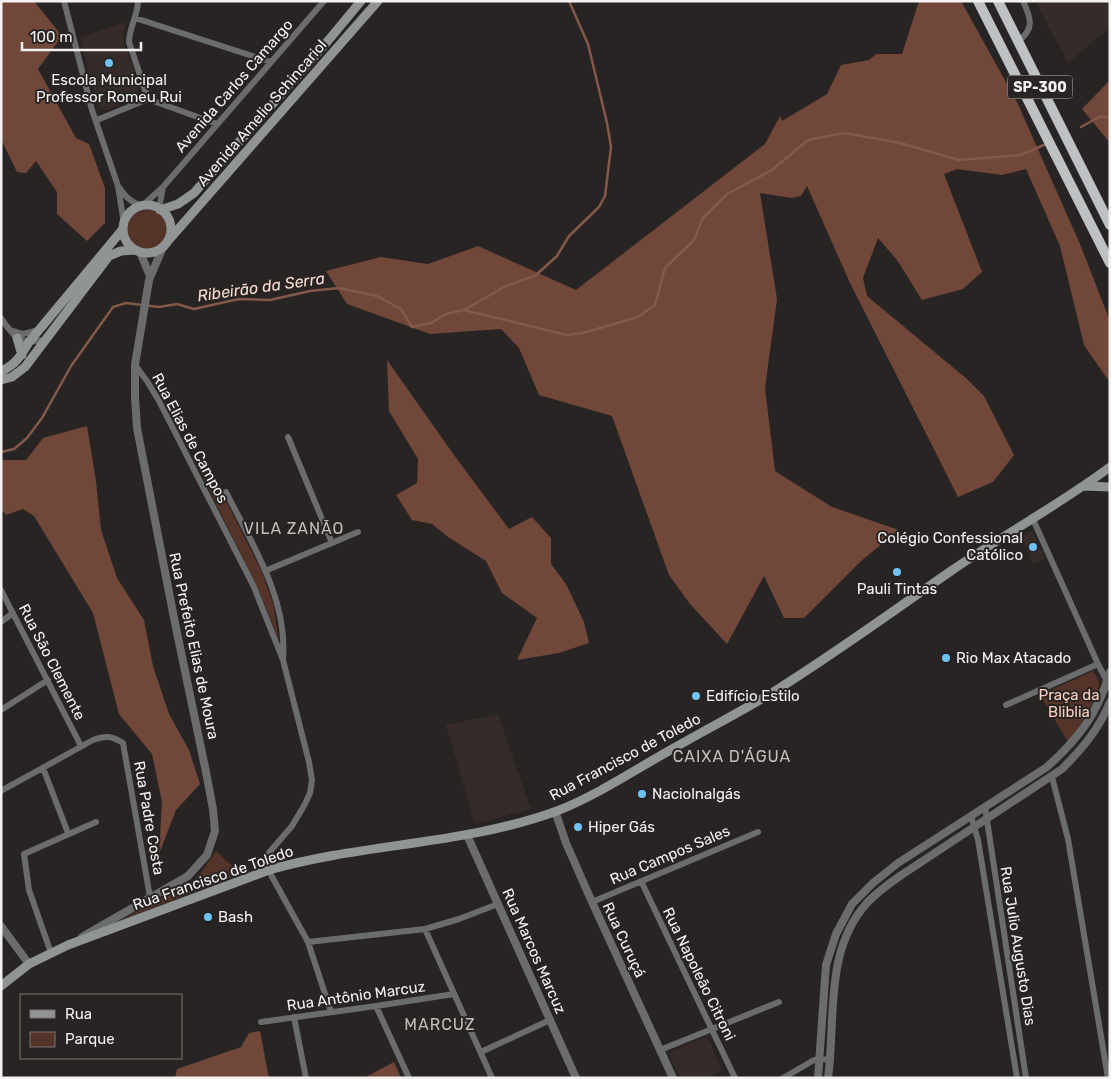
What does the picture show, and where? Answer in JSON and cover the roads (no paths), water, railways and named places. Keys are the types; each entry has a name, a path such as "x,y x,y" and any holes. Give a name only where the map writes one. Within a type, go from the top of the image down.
{"highway":[{"name":"SP-300","path":"978,1 1110,263"},
{"name":"SP-300","path":"998,1 1110,224"}],"main road":[{"name":"Avenida Amelio Schincariol","path":"160,209 178,204 194,193 361,1"},
{"name":"Avenida Amelio Schincariol","path":"165,245 378,1"},
{"path":"1,371 13,365 22,355 29,342 124,226 132,210 148,206 160,209 166,215 171,228 165,245 152,252 115,252 105,260 19,372 1,380"},
{"path":"124,226 126,241 138,251"},
{"path":"17,338 22,355"},
{"name":"Rua Francisco de Toledo","path":"1,986 28,964 68,945 269,870 296,862 328,856 467,835 505,827 555,811 599,790 775,691 1110,467"},
{"path":"1084,486 1110,487"}],"street":[{"path":"64,1 92,110 118,186 124,226"},
{"path":"138,1 135,18 129,34 129,42 148,99"},
{"name":"Avenida Carlos Camargo","path":"142,206 162,187 324,1"},
{"path":"1018,41 1024,37 1031,24 1023,1"},
{"path":"135,18 271,62"},
{"path":"97,120 148,99 217,124"},
{"path":"118,186 128,199 134,204 142,206"},
{"path":"160,209 162,187"},
{"name":"Rua Prefeito Elias de Moura","path":"68,945 188,876 207,855 215,831 213,808 137,428 135,364 149,278 165,245"},
{"path":"138,251 149,278"},
{"path":"1,318 17,338 29,342 45,340"},
{"path":"9,330 23,334 39,330"},
{"name":"Rua Elias de Campos","path":"135,364 159,401 254,587 283,660 312,780 310,793 300,815 267,855 265,864 269,870"},
{"path":"288,437 332,543"},
{"name":"Rua Elias de Campos","path":"226,492 265,571 277,604 284,638 283,660"},
{"path":"1032,518 1108,685"},
{"path":"265,571 358,532"},
{"name":"Rua São Clemente","path":"1,590 81,746"},
{"path":"1,622 13,613"},
{"path":"1006,705 1098,664"},
{"path":"818,1078 826,965 836,934 852,904 873,883 898,863 1046,767 1072,744 1088,723 1108,685 1110,672"},
{"path":"1,710 48,680"},
{"path":"828,1078 837,965 845,939 858,914 880,890 1062,769 1081,751 1095,731 1110,702"},
{"name":"Rua Padre Costa","path":"81,746 105,736 111,736 123,744 150,898"},
{"path":"1,791 81,746"},
{"path":"43,768 68,833"},
{"path":"1052,776 1068,839 1108,1078"},
{"name":"Rua Julio Augusto Dias","path":"985,807 988,837 1026,1078"},
{"name":"Rua Curuçá","path":"555,811 566,843 592,902 674,1078"},
{"name":"Rua Julio Augusto Dias","path":"971,816 975,826 1018,1078"},
{"path":"51,953 28,890 24,854 96,822"},
{"name":"Rua Campos Sales","path":"592,902 758,832"},
{"name":"Rua Marcos Marcuz","path":"467,835 576,1078"},
{"path":"269,870 308,942 331,1012"},
{"name":"Rua Napoleão Citroni","path":"641,881 735,1078"},
{"path":"308,942 425,928 459,919 498,904"},
{"path":"1,926 28,964"},
{"path":"425,928 492,1078"},
{"name":"Rua Antônio Marcuz","path":"261,1022 454,994"},
{"path":"660,1050 779,1002"},
{"path":"376,1006 409,1078"},
{"path":"294,1018 306,1078"},
{"path":"481,1052 550,1020"},
{"path":"783,1078 808,1062 820,1058 830,1059"}],"waterway":[{"path":"464,310 504,287 536,275 557,256 569,236 599,207 605,196 611,147 607,123 588,44 569,1"},
{"name":"Ribeirão da Serra","path":"1081,127 1099,117 1110,117"},
{"name":"Ribeirão da Serra","path":"1,452 14,449 27,438 42,418 71,366 113,307 126,303 159,307 177,304 194,309 239,299 270,300 310,291 339,288 377,296 401,309 412,327 431,323 446,314 464,310 567,335 583,333 638,317 655,305 665,268 694,240 703,218 727,194 772,170 808,140 845,133 900,143 959,160 1021,155 1046,144"}],"place":[{"name":"Escola Municipal Professor Romeu Rui","path":"109,63"},
{"name":"Colégio Confessional Católico","path":"1033,547"},
{"name":"Pauli Tintas","path":"897,572"},
{"name":"Rio Max Atacado","path":"946,658"},
{"name":"Edifício Estilo","path":"696,696"},
{"name":"Naciolnalgás","path":"642,794"},
{"name":"Hiper Gás","path":"578,827"},
{"name":"Bash","path":"208,917"}],"district":[{"name":"VILA ZANÃO","path":"294,528"},
{"name":"CAIXA D'ÁGUA","path":"732,756"},
{"name":"MARCUZ","path":"440,1024"}],"park label":[{"name":"Praça da Bliblia","path":"1069,704"}]}
